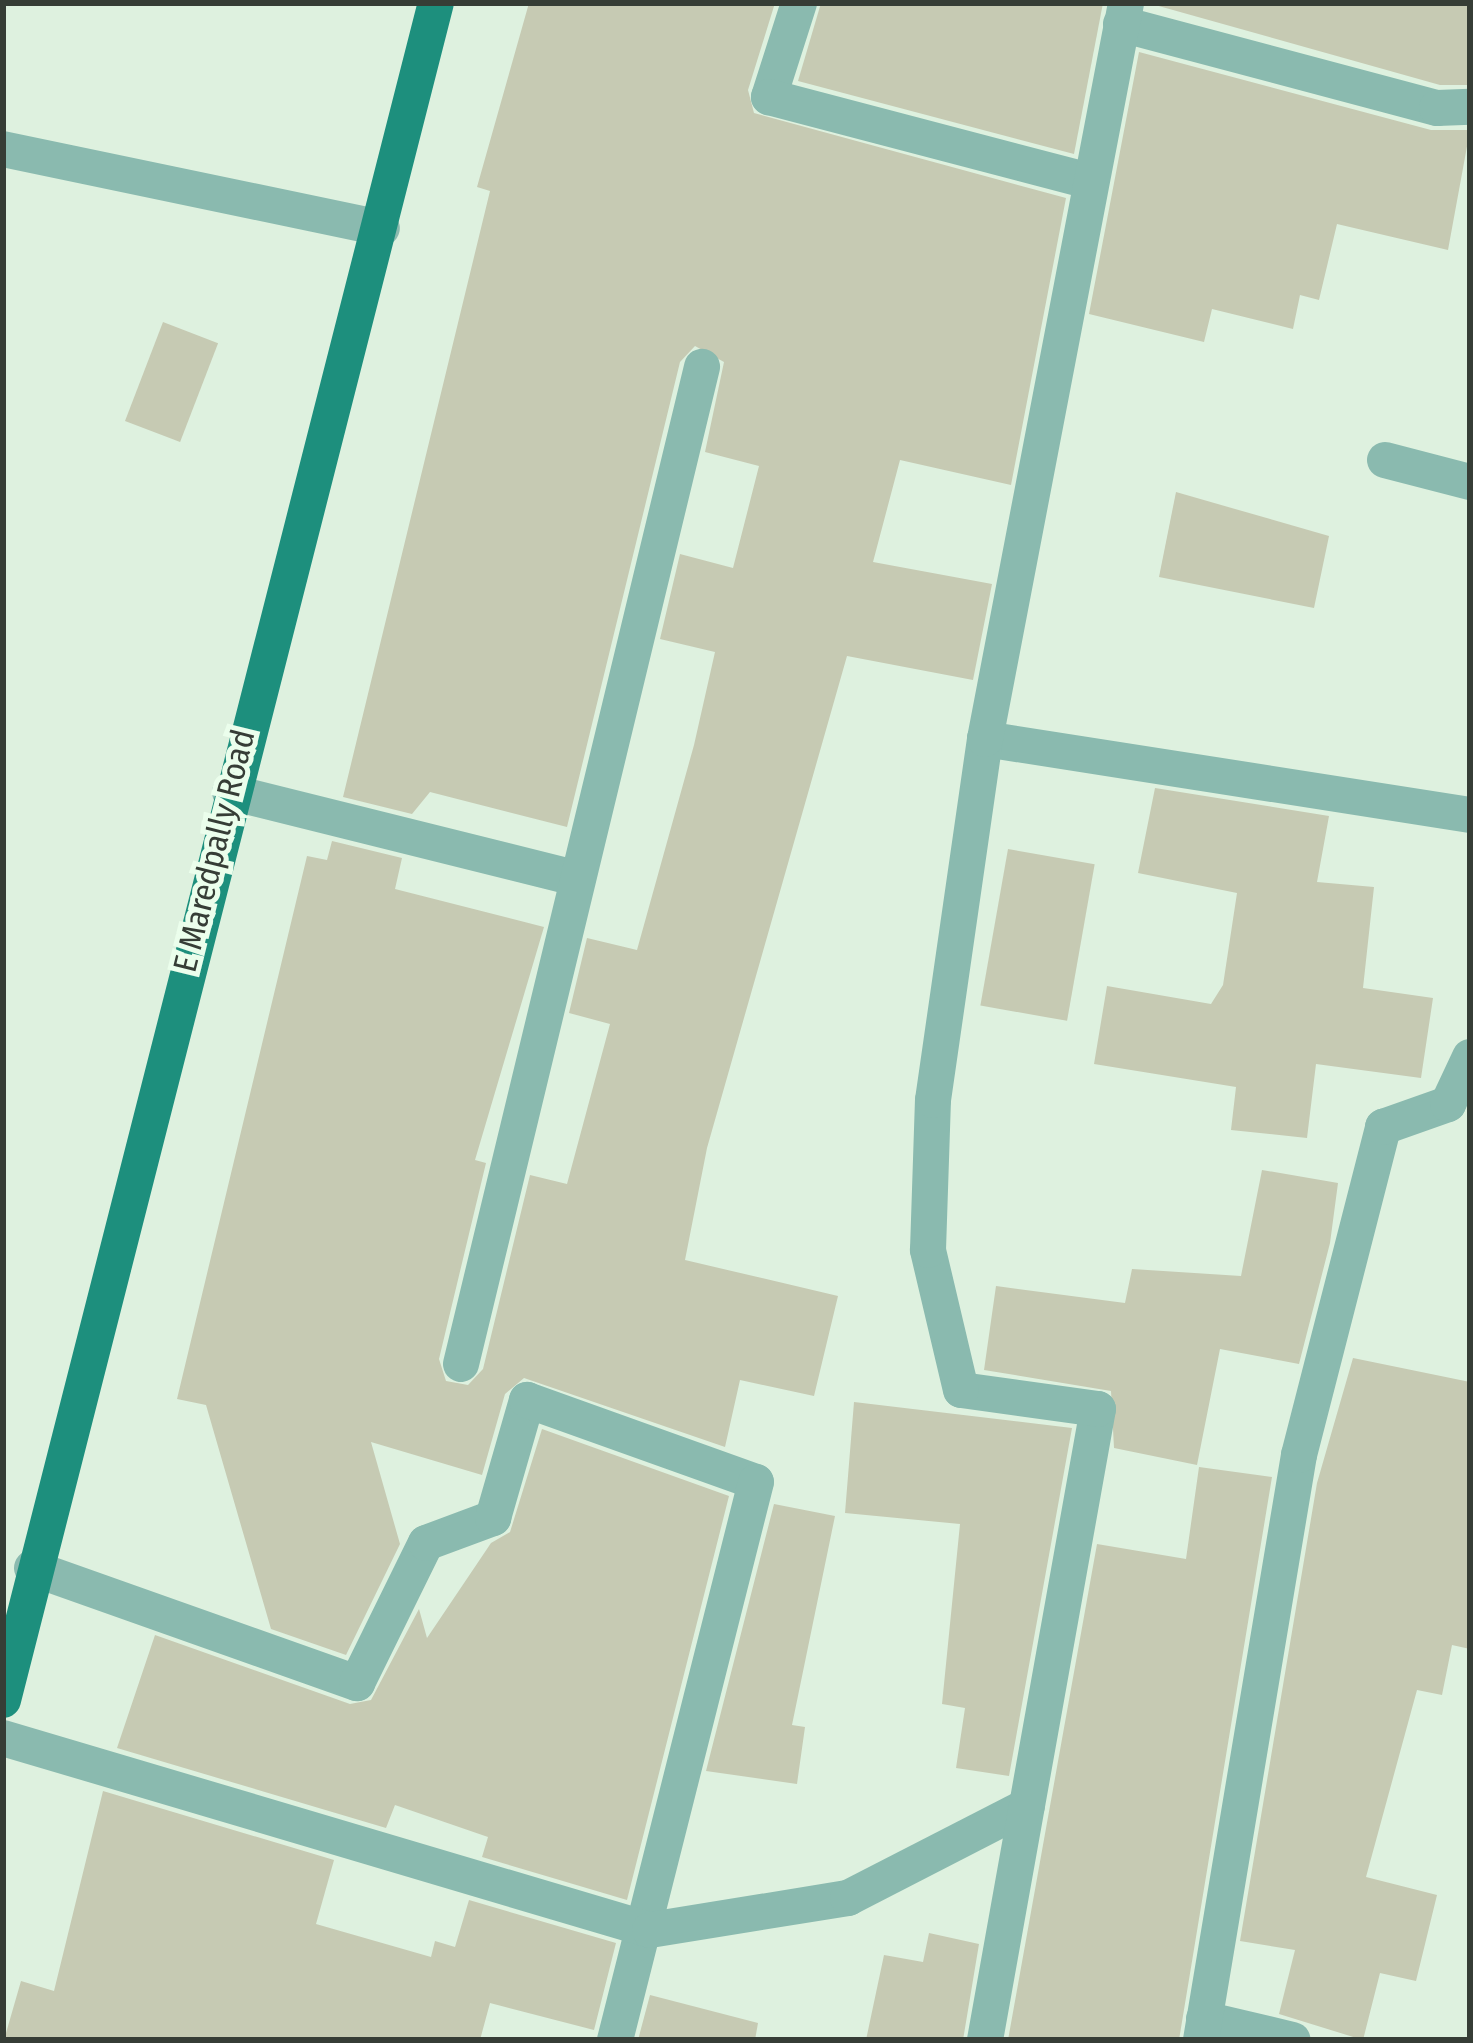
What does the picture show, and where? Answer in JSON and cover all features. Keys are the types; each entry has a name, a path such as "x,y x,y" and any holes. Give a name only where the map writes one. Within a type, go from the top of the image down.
{"main road":[{"name":"E Maredpally Road","path":"3,1700 32,1568 230,792 382,228 436,3"}],"street":[{"path":"799,3 770,97 1089,181"},
{"path":"985,2040 1098,1409 961,1390 928,1250 933,1100 985,739 1124,14 1437,108 1470,106"},
{"path":"3,149 382,228"},
{"path":"461,1364 574,878 703,367"},
{"path":"1384,460 1470,482"},
{"path":"985,739 1470,815"},
{"path":"230,792 574,878"},
{"path":"1293,2040 1203,2030 1299,1455 1383,1126 1448,1104 1470,1057"},
{"path":"32,1568 357,1683 426,1543 493,1518 527,1400 756,1481 650,1930 615,2040"},
{"path":"3,1738 650,1930 848,1898 1027,1806"}],"building":[{"path":"529,3 775,3 748,90 754,113 1066,198 1011,485 900,460 873,562 992,584 973,680 847,656 707,1148 685,1260 838,1296 814,1396 740,1380 725,1447 524,1378 505,1394 482,1475 371,1442 400,1544 346,1655 271,1629 206,1405 177,1399 307,856 327,860 332,841 402,858 395,889 544,927 475,1160 486,1163 439,1359 446,1381 468,1385 483,1369 530,1175 567,1184 610,1024 569,1013 587,938 637,950 694,745 715,652 660,639 680,554 733,568 759,466 705,452 724,362 695,346 680,362 567,827 430,792 412,814 343,797 490,191 477,187"},
{"path":"821,3 1103,3 1074,154 798,81"},
{"path":"1148,3 1470,3 1470,85 1440,85"},
{"path":"1139,52 1431,130 1470,130 1448,250 1337,224 1319,300 1300,295 1293,329 1212,309 1204,342 1089,314"},
{"path":"163,322 218,343 180,442 125,421"},
{"path":"1176,492 1329,536 1314,608 1159,577"},
{"path":"1155,788 1329,816 1317,882 1374,887 1363,988 1433,998 1421,1078 1316,1064 1307,1138 1231,1130 1236,1087 1094,1064 1107,986 1211,1004 1223,985 1237,893 1138,873"},
{"path":"1008,849 1095,864 1067,1021 980,1006"},
{"path":"1262,1170 1338,1183 1330,1243 1299,1364 1220,1349 1197,1465 1114,1448 1111,1391 984,1370 996,1286 1125,1303 1132,1269 1241,1276"},
{"path":"1353,1358 1470,1382 1470,1649 1452,1645 1442,1695 1417,1690 1366,1877 1437,1895 1416,1981 1380,1973 1363,2040 1279,2014 1295,1950 1240,1941 1317,1483"},
{"path":"854,1402 1072,1428 1009,1776 956,1768 965,1708 942,1704 960,1524 845,1513"},
{"path":"542,1429 729,1496 627,1900 482,1857 488,1837 395,1805 386,1828 117,1748 155,1635 350,1704 371,1700 419,1609 427,1638 491,1543 510,1532"},
{"path":"1199,1467 1272,1477 1179,2040 1008,2040 1097,1544 1186,1559"},
{"path":"774,1504 835,1516 792,1725 805,1727 797,1784 706,1771"},
{"path":"103,1791 334,1860 316,1924 431,1957 435,1941 455,1947 469,1900 616,1943 594,2030 490,2003 480,2040 4,2040 21,1981 54,1991"},
{"path":"929,1933 979,1944 963,2040 866,2040 884,1955 923,1962"},
{"path":"650,1995 758,2023 755,2040 638,2040"}]}
